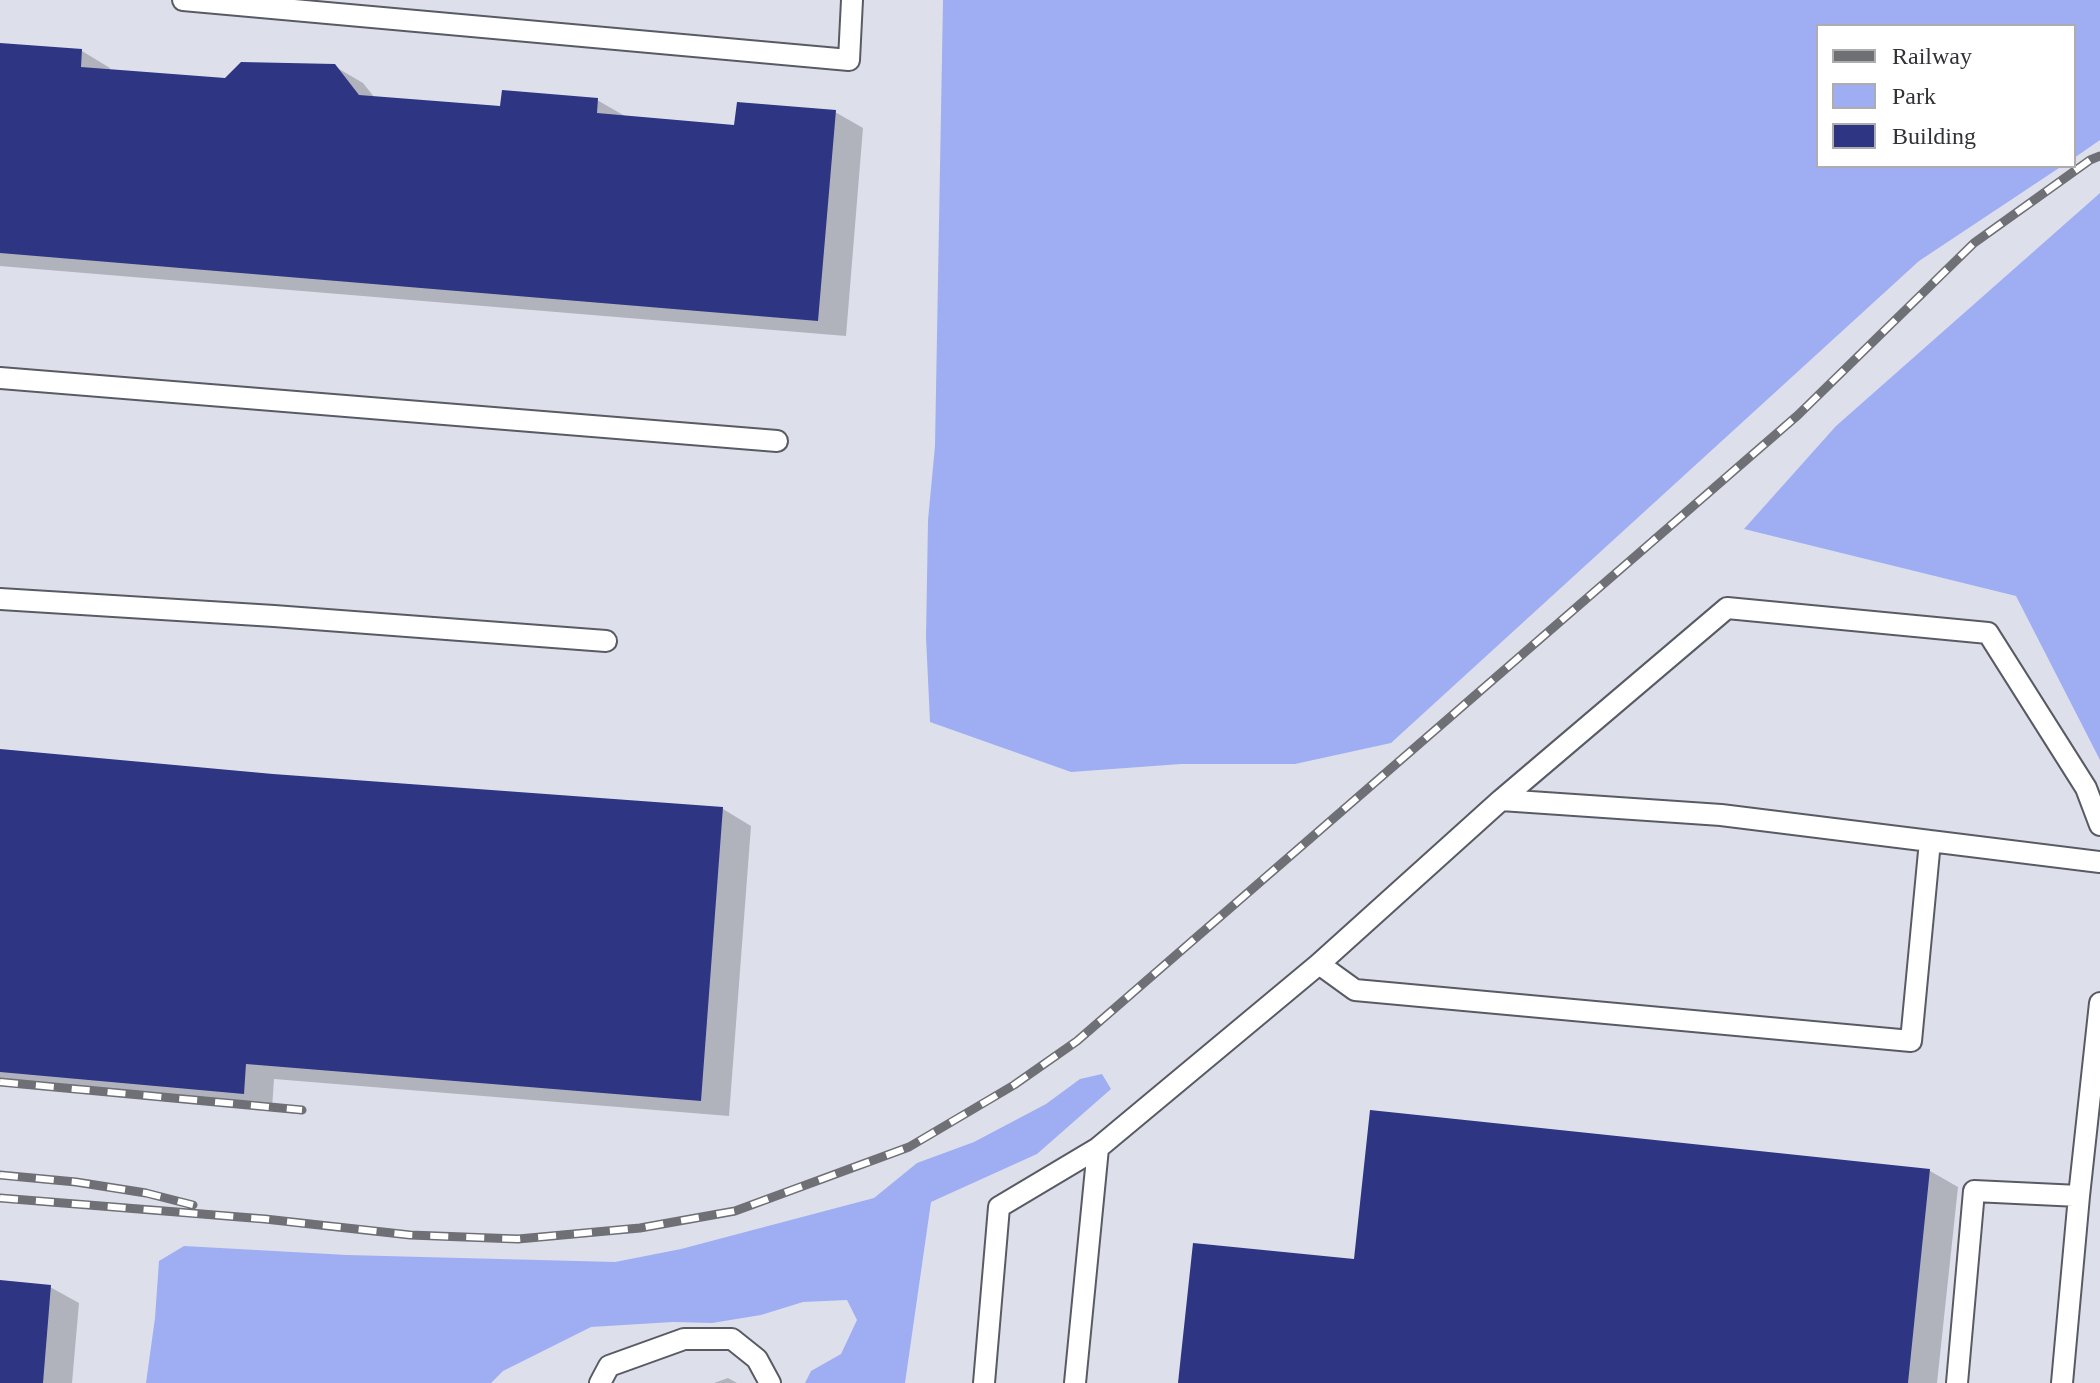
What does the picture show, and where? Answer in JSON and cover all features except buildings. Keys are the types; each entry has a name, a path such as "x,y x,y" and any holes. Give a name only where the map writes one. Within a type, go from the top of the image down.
{"lane":[{"path":"183,0 849,60 852,0"},
{"path":"0,378 777,441"},
{"path":"0,599 606,641"},
{"path":"984,1383 999,1207 1098,1148 1319,964 1501,800 1727,608 1988,633 2086,788 2100,825"},
{"path":"1501,800 1721,815 2100,862"},
{"path":"1319,964 1355,990 1911,1041 1930,841"},
{"path":"2062,1383 2100,1003"},
{"path":"1075,1383 1098,1148"},
{"path":"1957,1383 1974,1191 2079,1196"},
{"path":"600,1383 609,1366 684,1339 732,1339 757,1359 770,1383"}],"green space":[{"path":"943,0 2100,0 2100,140 2076,157 2076,24 1816,24 1816,168 2059,168 1919,261 1391,743 1295,764 1181,764 1071,772 930,722 926,637 928,520 935,446"},
{"path":"2100,193 2100,760 2016,596 1744,529 1836,426"},
{"path":"1102,1074 1111,1089 1037,1154 931,1202 905,1383 805,1383 811,1371 841,1354 857,1320 847,1300 803,1302 761,1315 712,1323 591,1327 503,1371 491,1383 146,1383 159,1261 184,1246 347,1255 615,1262 681,1249 874,1198 917,1163 974,1142 1046,1104 1080,1079"}],"railway":[{"path":"0,1198 265,1219 410,1235 518,1239 640,1228 735,1211 909,1147 1014,1085 1077,1041 1798,415 1974,243 2100,156"},
{"path":"0,1082 302,1110"},
{"path":"0,1175 76,1182 146,1193 193,1205"}]}
